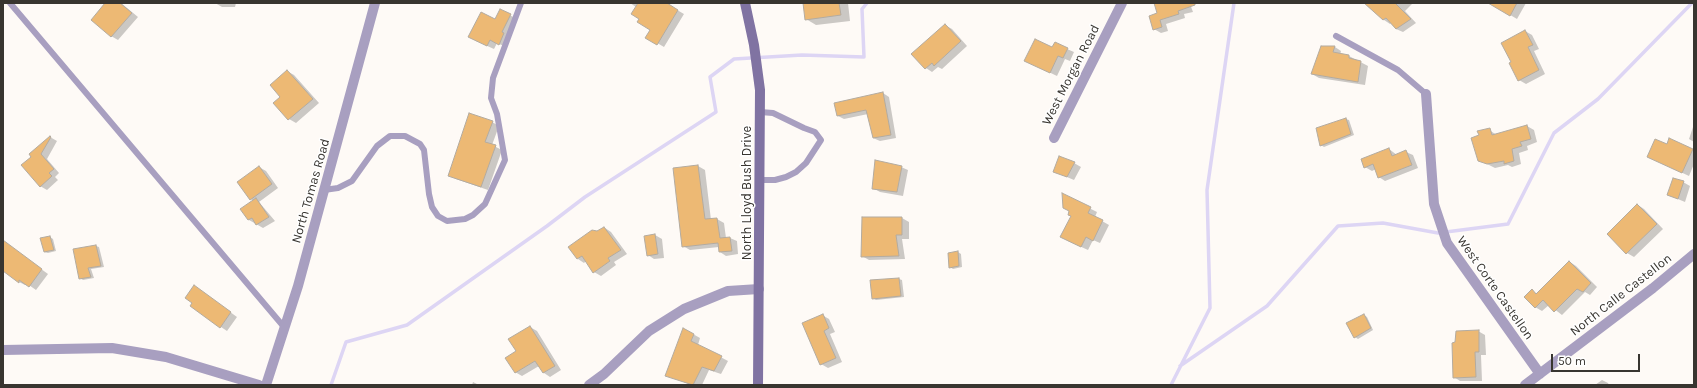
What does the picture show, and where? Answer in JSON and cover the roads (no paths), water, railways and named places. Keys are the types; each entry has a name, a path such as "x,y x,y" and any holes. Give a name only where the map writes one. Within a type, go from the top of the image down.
{"street":[{"name":"North Tomas Road","path":"266,385 324,190 375,3"},
{"name":"North Lloyd Bush Drive","path":"745,3 758,65 760,112 758,385"},
{"name":"West Morgan Road","path":"1054,138 1122,3"},
{"name":"West Corte Castellon","path":"1426,94 1434,204 1447,243 1540,374"},
{"name":"North Calle Castellon","path":"1525,385 1653,288 1694,254"},
{"path":"589,385 604,374 649,331 684,309 728,291 759,289"},
{"path":"3,350 112,348 166,357 259,385"}],"lane":[{"path":"10,3 284,327"},
{"path":"324,190 338,188 352,181 376,146 390,136 405,136 420,144 424,150 429,194 432,207 438,216 447,221 465,219 473,215 485,204 505,160 497,114 491,98 493,78 521,3"},
{"path":"1336,36 1398,70 1426,94"},
{"path":"760,112 773,113 815,132 821,140 806,163 796,172 781,179 760,180"}],"waterway":[{"path":"331,385 346,342 407,325 547,226 585,197 716,112 710,77 734,59 802,55 864,57 862,9 867,3"},
{"path":"1171,385 1210,308 1207,190 1234,3"},
{"path":"1180,366 1267,306 1338,226 1383,223 1438,233 1508,224 1554,133 1598,99 1692,3"}]}
